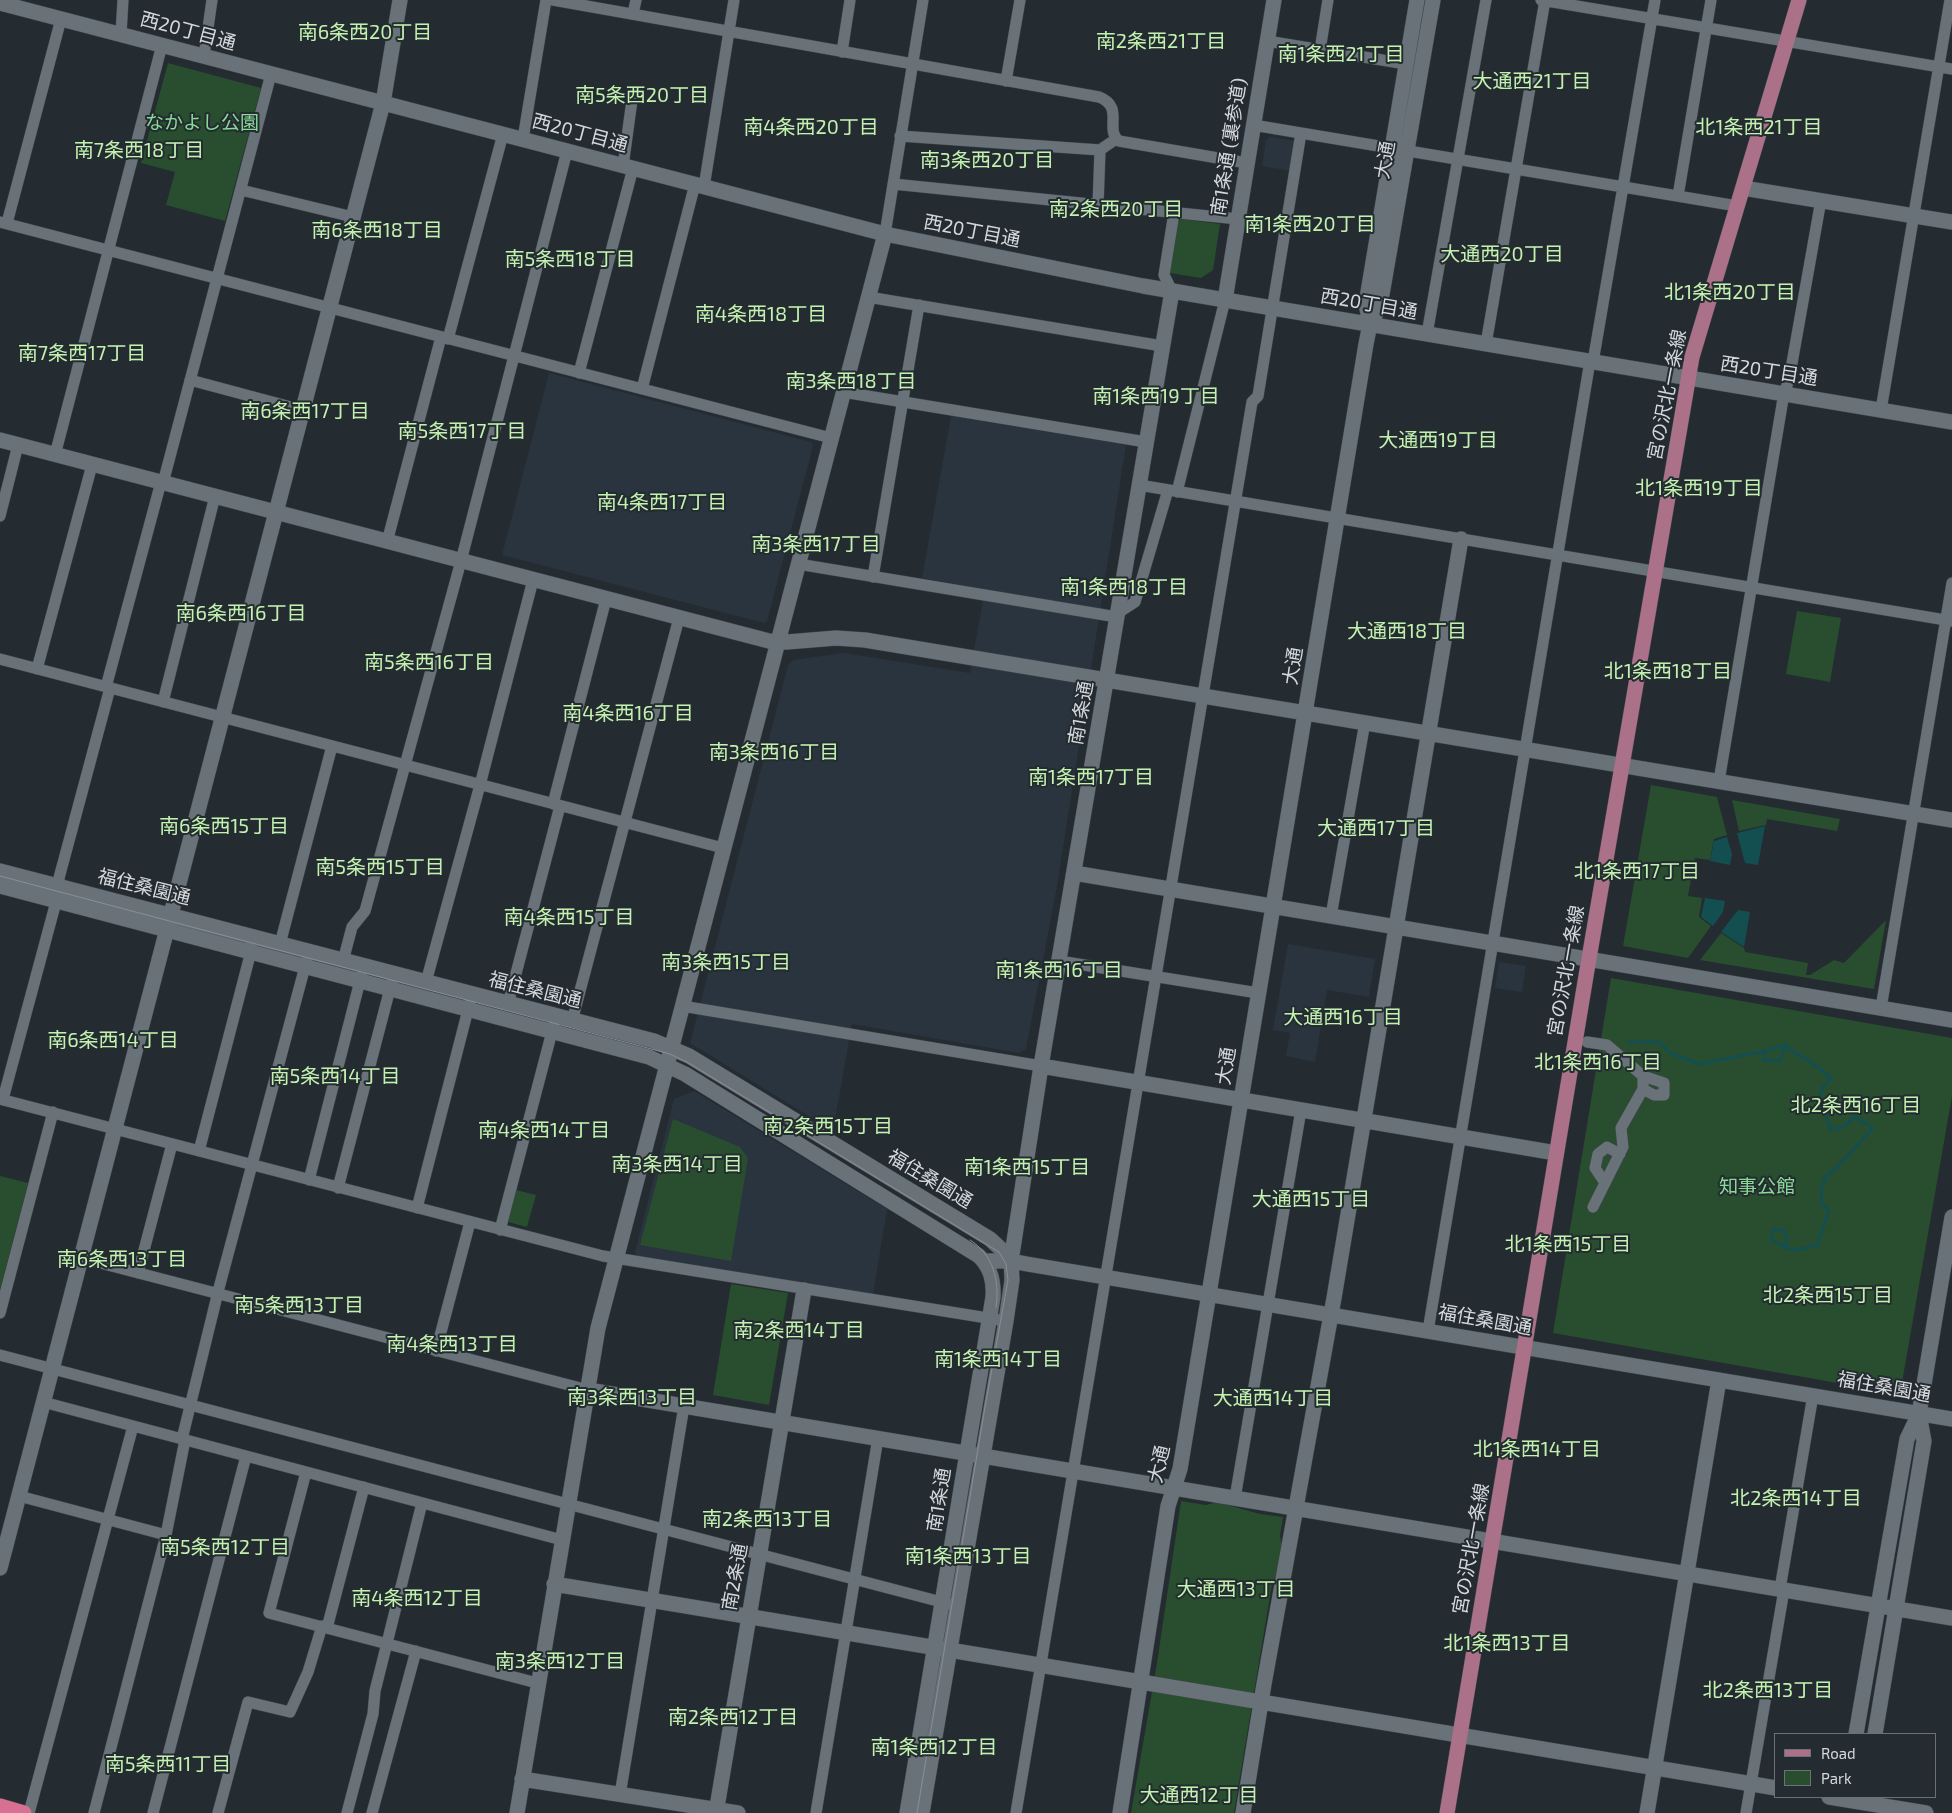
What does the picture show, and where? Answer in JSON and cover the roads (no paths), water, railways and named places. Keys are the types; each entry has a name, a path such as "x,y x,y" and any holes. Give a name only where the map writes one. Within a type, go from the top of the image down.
{"highway":[{"path":"0,1806 24,1813"}],"main road":[{"name":"宮の沢北一条線","path":"1447,1813 1588,959 1692,356 1799,0"}],"street":[{"path":"121,34 123,0"},
{"path":"204,56 212,0"},
{"path":"0,1568 383,103 400,0"},
{"path":"523,139 546,0"},
{"path":"553,0 1105,100 1109,102 1113,112 1116,139 1123,142 1247,163"},
{"path":"633,14 636,0"},
{"path":"642,389 699,185 734,0"},
{"path":"842,52 850,0"},
{"path":"517,1813 537,1683 598,1328 885,234 923,0"},
{"path":"1006,81 1020,0"},
{"name":"南1条通 (裏参道)","path":"1224,300 1274,0"},
{"path":"1320,50 1328,0"},
{"name":"大通","path":"1400,149 1406,64 1417,0"},
{"name":"大通","path":"1120,1813 1168,1506 1180,1469 1370,324 1366,304 1433,0"},
{"path":"1427,334 1486,0"},
{"path":"1486,344 1544,0 1952,69"},
{"path":"1428,1331 1558,555 1655,0"},
{"path":"1678,196 1711,0"},
{"path":"1881,410 1950,0"},
{"name":"西20丁目通","path":"0,3 24,4 62,19 885,234 1172,291 1952,422"},
{"path":"62,19 2,224 218,278 831,438"},
{"path":"1267,41 1406,64"},
{"path":"55,455 162,45"},
{"path":"271,74 108,688 59,878 58,894 2,1099 252,1166 616,1259 804,1290 1006,1320"},
{"path":"580,373 628,167 633,93"},
{"path":"1253,125 1737,206"},
{"path":"1016,1813 1235,501 1252,402 1258,396 1301,133"},
{"path":"387,542 503,134"},
{"path":"900,136 1100,150 1116,139"},
{"path":"1098,206 1100,150"},
{"path":"343,961 352,927 365,911 406,766 568,151"},
{"path":"893,184 1238,219"},
{"path":"1743,188 1952,222"},
{"path":"241,190 353,217"},
{"path":"1719,782 1784,393 1789,380 1821,200"},
{"path":"1172,291 1164,274 1174,213"},
{"name":"南1条通","path":"907,1813 942,1648 958,1606 1006,1320 1012,1280 1011,1261 1041,1066 1172,291"},
{"path":"868,297 1162,346"},
{"path":"798,564 1117,615 1135,602 1173,491 1224,300"},
{"path":"873,576 919,305"},
{"path":"190,380 302,410"},
{"path":"843,392 1146,442"},
{"path":"0,440 679,618 778,642 858,639 1952,820"},
{"path":"0,516 18,445"},
{"path":"37,669 92,465"},
{"path":"1139,485 1949,621"},
{"path":"163,702 215,496"},
{"path":"1243,1813 1331,1315 1461,539"},
{"path":"426,982 480,785 533,580"},
{"path":"1881,1008 1949,621 1952,584"},
{"path":"508,1004 606,599"},
{"path":"572,1021 679,618"},
{"path":"0,660 723,848"},
{"path":"1331,916 1366,722"},
{"path":"280,944 332,746"},
{"name":"福住桑園通","path":"0,871 58,894 167,930 251,944 554,1023 572,1021 654,1041 689,1056 990,1239 1011,1261"},
{"path":"1074,873 1952,1020"},
{"name":"福住桑園通","path":"0,886 171,914 251,944 280,944 307,959 343,961 362,973"},
{"path":"199,1151 249,959 251,944"},
{"path":"94,1813 166,1535 190,1405 307,959"},
{"path":"1059,961 1258,993"},
{"path":"309,1180 362,973"},
{"path":"338,1188 392,981"},
{"name":"福住桑園通","path":"392,981 426,982 470,1002 508,1004 667,1065 685,1074 973,1251 985,1261 1011,1261 1952,1419"},
{"path":"417,1208 470,1002"},
{"path":"682,1006 1556,1153"},
{"path":"500,1230 554,1023"},
{"path":"1587,1042 1607,1045 1643,1076 1664,1083 1664,1095 1654,1095 1643,1089"},
{"path":"1593,1206 1623,1147 1621,1128 1643,1089 1643,1076"},
{"path":"1235,1498 1301,1110"},
{"path":"0,1313 53,1112"},
{"path":"138,1273 172,1144"},
{"path":"1605,1183 1595,1168 1598,1154 1607,1147 1620,1154"},
{"path":"1856,1733 1907,1438 1919,1414 1952,1219"},
{"path":"436,1351 470,1222"},
{"path":"81,1258 588,1390 1952,1618"},
{"path":"985,1261 992,1279"},
{"path":"992,1279 995,1274 1011,1261"},
{"name":"南1条通","path":"922,1813 942,1648 942,1602 990,1318 993,1297 992,1279"},
{"name":"南2条通","path":"717,1811 804,1290"},
{"path":"0,1356 958,1606"},
{"path":"1647,1813 1719,1380"},
{"path":"1746,1813 1812,1395"},
{"path":"43,1402 562,1540"},
{"path":"620,1795 684,1406"},
{"path":"1875,1733 1924,1441 1919,1414"},
{"path":"29,1813 133,1426"},
{"path":"816,1813 878,1438"},
{"path":"153,1813 246,1456"},
{"path":"306,1472 269,1612 537,1683"},
{"path":"218,1813 248,1702 290,1712 308,1672 324,1627 364,1487"},
{"path":"19,1496 166,1535"},
{"path":"347,1813 373,1714 375,1691 422,1503"},
{"path":"554,1584 1774,1788"},
{"path":"372,1813 416,1651"},
{"path":"522,1778 738,1813"},
{"path":"1832,1798 1844,1803 1926,1813"}],"water":[{"path":"1765,826 1758,865 1745,863 1737,833"},
{"path":"1727,837 1732,854 1730,865 1710,861 1714,841"},
{"path":"1705,898 1725,901 1723,912 1713,926 1701,917"},
{"path":"1738,910 1750,912 1744,947 1721,932"}],"waterway":[{"path":"1629,1042 1660,1042 1670,1053 1699,1064 1765,1051 1784,1045 1831,1078 1823,1087 1819,1098 1831,1130 1843,1127 1855,1117 1873,1128 1836,1168 1826,1176 1821,1191 1822,1204 1829,1211 1817,1245 1800,1249 1784,1247 1787,1241 1784,1230 1773,1229 1771,1239 1784,1247"},
{"path":"1765,1051 1764,1060 1780,1061 1785,1045"}],"tram line":[{"path":"0,876 670,1054 687,1062 999,1252 1006,1264 1008,1280 917,1813"},
{"path":"970,1240 984,1253 993,1269 997,1288 996,1307"}],"district":[{"name":"南6条西20丁目","path":"365,32"},
{"name":"南2条西21丁目","path":"1161,41"},
{"name":"南1条西21丁目","path":"1341,54"},
{"name":"大通西21丁目","path":"1532,81"},
{"name":"南5条西20丁目","path":"642,95"},
{"name":"南4条西20丁目","path":"811,127"},
{"name":"北1条西21丁目","path":"1759,127"},
{"name":"南7条西18丁目","path":"139,150"},
{"name":"南3条西20丁目","path":"987,160"},
{"name":"南2条西20丁目","path":"1116,209"},
{"name":"南1条西20丁目","path":"1310,224"},
{"name":"南6条西18丁目","path":"377,230"},
{"name":"大通西20丁目","path":"1502,254"},
{"name":"南5条西18丁目","path":"570,259"},
{"name":"北1条西20丁目","path":"1730,292"},
{"name":"南4条西18丁目","path":"761,314"},
{"name":"南7条西17丁目","path":"82,353"},
{"name":"南3条西18丁目","path":"851,381"},
{"name":"南1条西19丁目","path":"1156,396"},
{"name":"南6条西17丁目","path":"305,411"},
{"name":"南5条西17丁目","path":"462,431"},
{"name":"大通西19丁目","path":"1438,440"},
{"name":"北1条西19丁目","path":"1699,488"},
{"name":"南4条西17丁目","path":"662,502"},
{"name":"南3条西17丁目","path":"816,544"},
{"name":"南1条西18丁目","path":"1124,587"},
{"name":"南6条西16丁目","path":"241,613"},
{"name":"大通西18丁目","path":"1407,631"},
{"name":"南5条西16丁目","path":"429,662"},
{"name":"北1条西18丁目","path":"1668,671"},
{"name":"南4条西16丁目","path":"628,713"},
{"name":"南3条西16丁目","path":"774,752"},
{"name":"南1条西17丁目","path":"1091,777"},
{"name":"南6条西15丁目","path":"224,826"},
{"name":"大通西17丁目","path":"1376,828"},
{"name":"南5条西15丁目","path":"380,867"},
{"name":"北1条西17丁目","path":"1637,871"},
{"name":"南4条西15丁目","path":"569,917"},
{"name":"南3条西15丁目","path":"726,962"},
{"name":"南1条西16丁目","path":"1059,970"},
{"name":"大通西16丁目","path":"1343,1017"},
{"name":"南6条西14丁目","path":"113,1040"},
{"name":"北1条西16丁目","path":"1598,1062"},
{"name":"南5条西14丁目","path":"335,1076"},
{"name":"北2条西16丁目","path":"1856,1105"},
{"name":"南2条西15丁目","path":"828,1126"},
{"name":"南4条西14丁目","path":"544,1130"},
{"name":"南3条西14丁目","path":"677,1164"},
{"name":"南1条西15丁目","path":"1027,1167"},
{"name":"大通西15丁目","path":"1311,1199"},
{"name":"北1条西15丁目","path":"1568,1244"},
{"name":"南6条西13丁目","path":"122,1259"},
{"name":"北2条西15丁目","path":"1828,1295"},
{"name":"南5条西13丁目","path":"299,1305"},
{"name":"南2条西14丁目","path":"799,1330"},
{"name":"南4条西13丁目","path":"452,1344"},
{"name":"南1条西14丁目","path":"998,1359"},
{"name":"南3条西13丁目","path":"632,1397"},
{"name":"大通西14丁目","path":"1273,1398"},
{"name":"北1条西14丁目","path":"1537,1449"},
{"name":"北2条西14丁目","path":"1796,1498"},
{"name":"南2条西13丁目","path":"767,1519"},
{"name":"南5条西12丁目","path":"225,1547"},
{"name":"南1条西13丁目","path":"968,1556"},
{"name":"大通西13丁目","path":"1236,1589"},
{"name":"南4条西12丁目","path":"417,1598"},
{"name":"北1条西13丁目","path":"1507,1643"},
{"name":"南3条西12丁目","path":"560,1661"},
{"name":"北2条西13丁目","path":"1768,1690"},
{"name":"南2条西12丁目","path":"733,1717"},
{"name":"南1条西12丁目","path":"934,1747"},
{"name":"南5条西11丁目","path":"168,1764"},
{"name":"大通西12丁目","path":"1199,1795"}],"park label":[{"name":"なかよし公園","path":"202,123"},
{"name":"知事公館","path":"1757,1187"}]}
